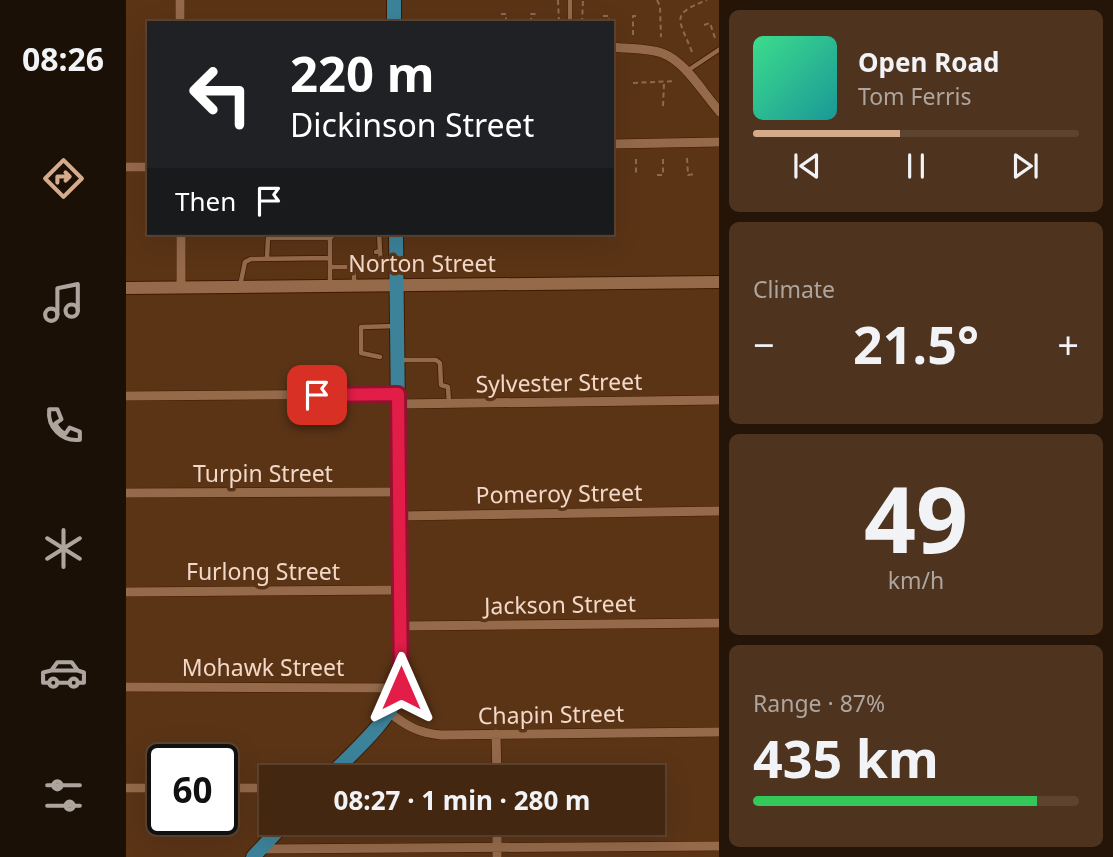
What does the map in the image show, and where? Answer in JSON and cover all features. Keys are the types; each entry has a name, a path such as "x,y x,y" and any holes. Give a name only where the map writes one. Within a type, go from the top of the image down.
{"main road":[{"path":"394,0 394,21"},
{"path":"340,765 389,712 401,688 396,235"},
{"name":"Norton Street","path":"126,288 719,282"},
{"path":"257,853 274,835"}],"street":[{"path":"180,0 180,21"},
{"path":"614,47 661,53 675,61 719,112"},
{"path":"614,144 719,142"},
{"path":"126,167 147,167"},
{"path":"181,235 181,287"},
{"name":"Sylvester Street","path":"126,396 398,399 449,404 719,400"},
{"name":"Turpin Street","path":"126,493 399,492"},
{"name":"Pomeroy Street","path":"400,516 719,511"},
{"name":"Furlong Street","path":"126,592 400,590"},
{"name":"Jackson Street","path":"400,626 719,622"},
{"name":"Mohawk Street","path":"126,687 401,688"},
{"name":"Chapin Street","path":"389,712 420,733 441,735 719,732"},
{"path":"496,734 497,765"},
{"path":"126,788 147,788"},
{"path":"238,788 259,788"},
{"path":"257,853 497,852 719,846"}],"lane":[{"path":"570,0 570,21"},
{"path":"686,71 719,49"},
{"path":"267,258 268,238 330,238 334,235"},
{"path":"331,267 363,265 372,270 381,262 378,252 379,235"},
{"path":"330,238 330,286"},
{"path":"240,287 244,261 267,258 330,258"},
{"path":"354,267 354,286"},
{"path":"380,357 361,353 361,327 397,326"},
{"path":"398,360 436,360 440,363 441,385 448,387 449,404"}],"path":[{"path":"558,0 559,21"},
{"path":"582,21 583,0"},
{"path":"657,0 660,6 661,37"},
{"path":"692,52 681,15 685,9 707,0"},
{"path":"500,14 506,14 506,21"},
{"path":"531,21 531,14 537,14"},
{"path":"603,16 609,16 608,21"},
{"path":"633,35 633,16 639,16"},
{"path":"704,25 710,23 715,38"},
{"path":"633,83 676,81"},
{"path":"663,106 664,82"},
{"path":"687,158 688,174 694,174"},
{"path":"614,189 615,159"},
{"path":"636,159 636,175"},
{"path":"657,175 663,175 663,159"}],"route":[{"path":"317,395 398,394 401,688"}]}
